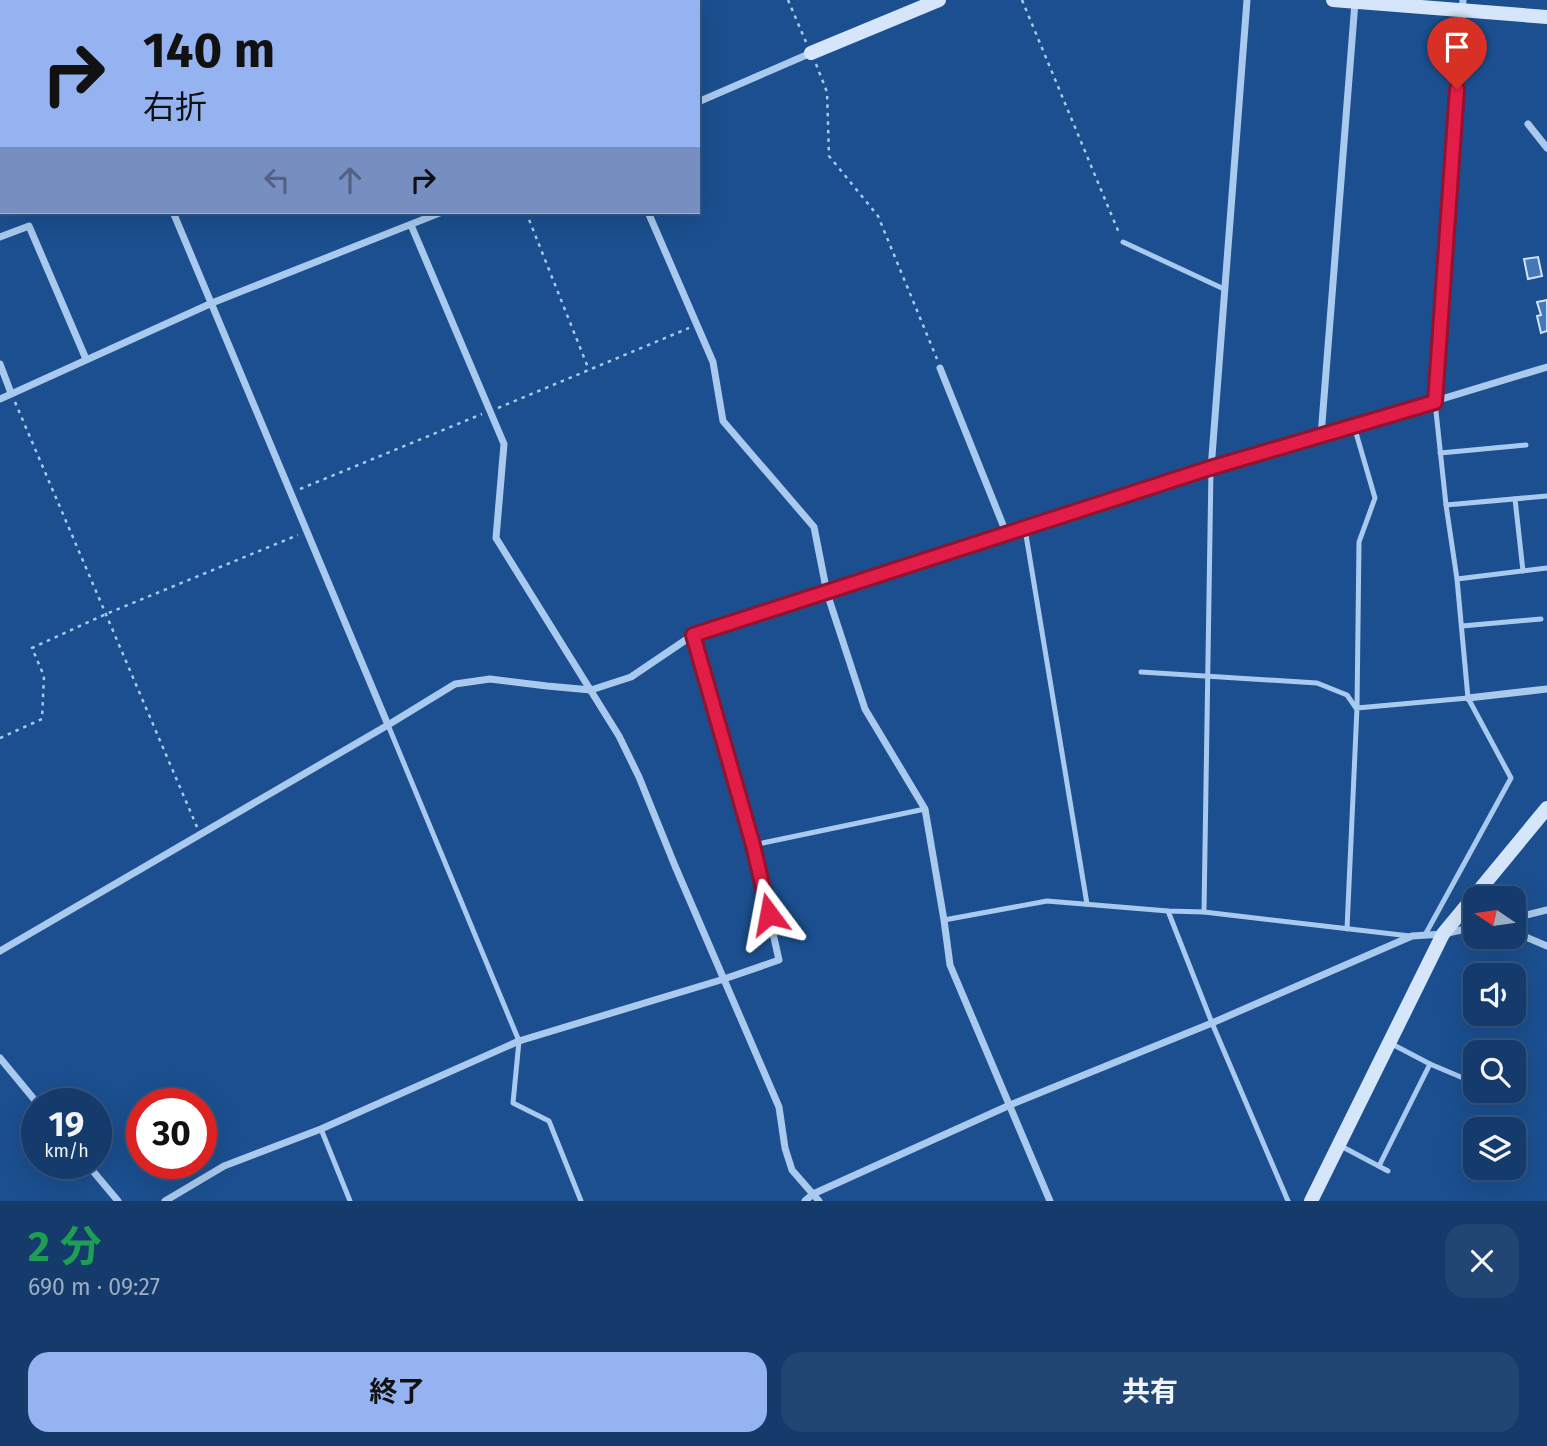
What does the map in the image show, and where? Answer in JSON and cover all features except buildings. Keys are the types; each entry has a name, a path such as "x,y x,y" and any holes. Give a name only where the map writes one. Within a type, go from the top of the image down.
{"street":[{"path":"700,101 939,0"},
{"path":"1210,468 1247,0"},
{"path":"1333,0 1463,5 1547,17"},
{"path":"1321,436 1355,2"},
{"path":"1435,402 1463,5"},
{"path":"1528,124 1547,148"},
{"path":"174,214 388,725"},
{"path":"0,399 212,303 437,214"},
{"path":"649,214 713,362 723,421 814,527 827,593 865,709 925,809 950,965 1050,1201"},
{"path":"411,225 504,444 496,538 592,690 639,777 779,1107 785,1148 792,1170 819,1201"},
{"path":"0,237 29,226 86,359"},
{"path":"0,363 11,393"},
{"path":"0,951 455,684 489,679 592,690 631,677 693,635 1210,468 1547,367"},
{"path":"940,368 1007,535"},
{"path":"165,1201 224,1166 321,1129 519,1041 779,960 753,845 693,635"},
{"path":"1468,698 1547,689"},
{"path":"1317,1199 1339,1145 1443,934 1547,808"},
{"path":"1526,915 1547,910"},
{"path":"805,1201 813,1194 1010,1105 1212,1023 1412,936 1463,930"},
{"path":"1526,937 1547,946"},
{"path":"0,1058 25,1088"},
{"path":"100,1179 118,1201"}],"lane":[{"path":"1123,242 1224,289"},
{"path":"1425,935 1511,778 1468,698 1457,579 1435,402"},
{"path":"1348,929 1357,708 1359,541 1375,498 1354,426"},
{"path":"1440,453 1526,445"},
{"path":"1203,912 1210,468"},
{"path":"1446,505 1547,496"},
{"path":"1515,499 1524,571"},
{"path":"1025,529 1087,904"},
{"path":"1457,579 1547,568"},
{"path":"1461,625 1541,619"},
{"path":"1140,672 1317,683 1347,695 1357,708"},
{"path":"1357,708 1468,698"},
{"path":"388,725 519,1041 513,1103 549,1121 581,1201"},
{"path":"753,845 925,809"},
{"path":"944,920 1047,901 1203,912 1412,936"},
{"path":"1168,911 1212,1023 1288,1201"},
{"path":"1390,1043 1430,1065 1463,1078"},
{"path":"1379,1166 1430,1065"},
{"path":"321,1129 350,1201"},
{"path":"1339,1145 1388,1171"}],"path":[{"path":"789,0 827,92 829,156 878,216 940,368"},
{"path":"1022,0 1123,242"},
{"path":"527,214 589,370"},
{"path":"11,393 199,834"},
{"path":"0,737 42,719 44,677 32,648 106,614 307,532"}],"route":[{"path":"769,914 753,845 693,635 1210,468 1435,402 1457,89"}]}
